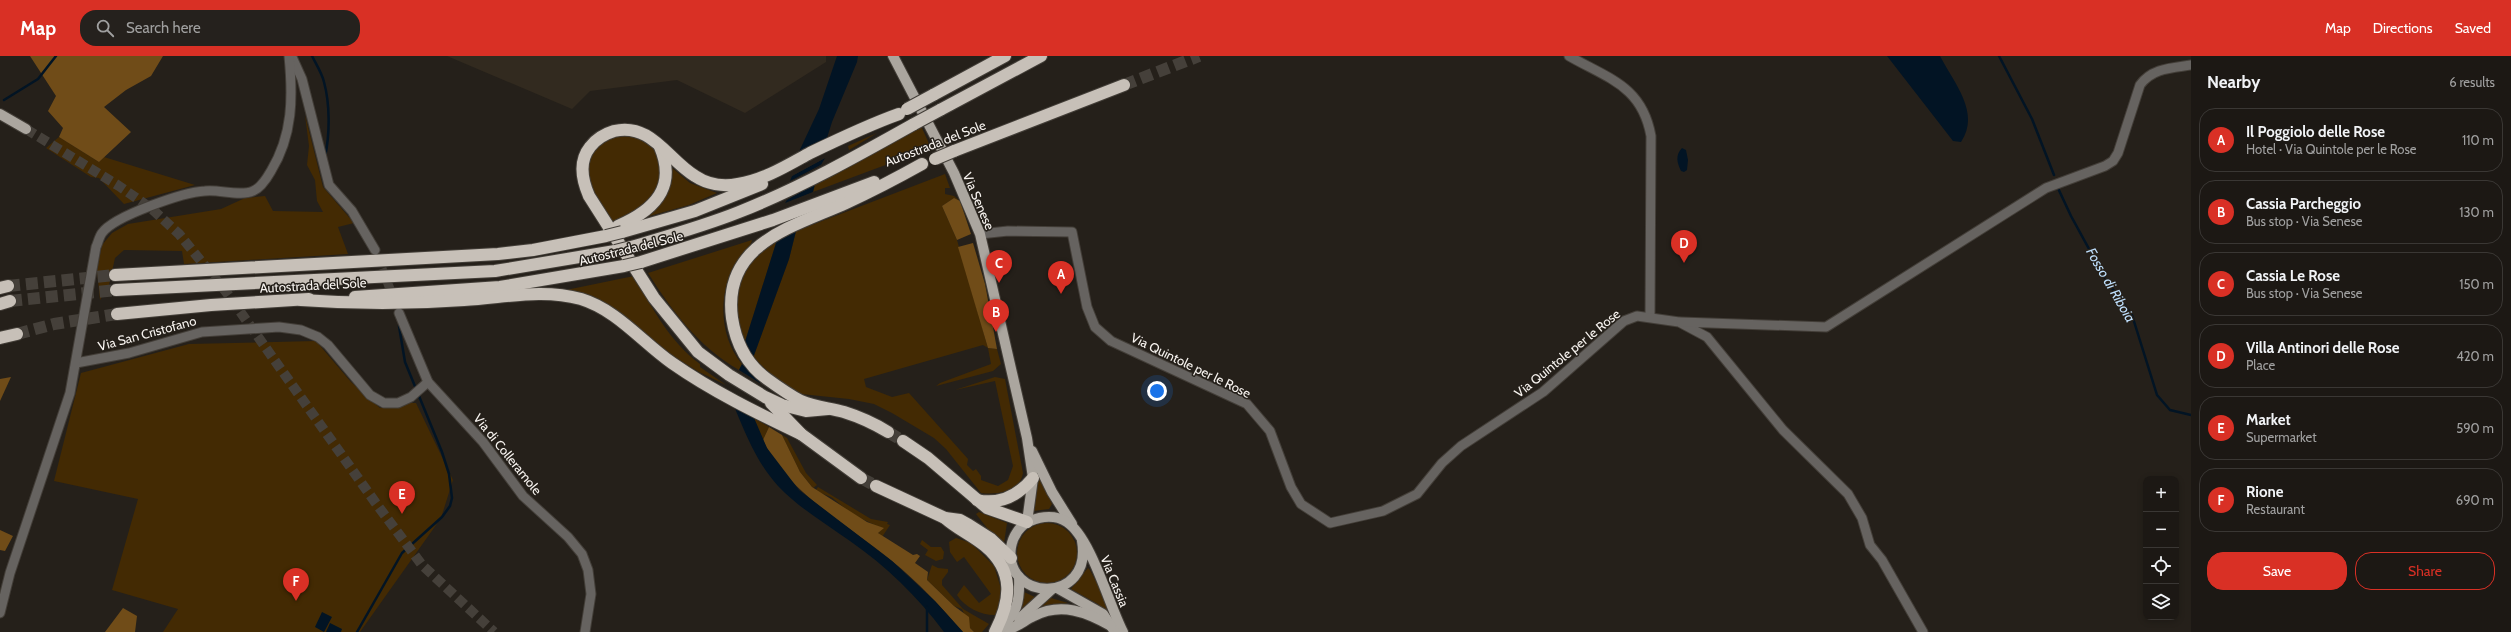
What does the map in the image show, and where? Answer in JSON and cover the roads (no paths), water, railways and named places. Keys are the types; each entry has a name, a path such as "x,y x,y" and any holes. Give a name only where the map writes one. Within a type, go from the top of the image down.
{"highway":[{"path":"801,434 783,409 729,375 698,352 672,322 591,200 583,183 584,156 592,145 602,136 613,132 630,130 641,132 658,144 688,172 704,182 715,184 748,182 783,171 845,139 903,112 1005,56"},
{"name":"Autostrada del Sole","path":"116,290 495,271 631,247 701,226 769,199 833,168 1041,56"},
{"name":"Autostrada del Sole","path":"117,314 211,305 500,287 624,266 773,220 922,164 1124,85"},
{"path":"620,229 638,216 662,192 667,171 658,144"},
{"path":"888,432 860,418 793,397 767,379 751,365 737,343 731,311 736,280 741,266 752,251 767,239 810,217 878,188 922,164"},
{"name":"Autostrada del Sole","path":"115,275 498,254 547,248 695,210 783,171"},
{"path":"301,300 385,305 466,300 532,293 565,296 582,300 605,310 673,364 763,416 801,434 861,478"},
{"path":"0,338 16,334"},
{"path":"783,409 806,411 828,409"},
{"path":"903,441 933,462 974,499 987,508 1027,522"},
{"path":"974,499 996,502 1007,499 1017,494 1033,478"},
{"path":"876,486 945,518 960,520 980,532 1011,558"},
{"path":"945,518 956,528 985,546 1000,565 1006,579 1008,597 995,632"}],"main road":[{"name":"Via Senese","path":"893,56 951,167 980,234 996,295 1033,478 1027,522"},
{"path":"0,114 26,129"},
{"name":"Via Senese","path":"1026,438 1052,492 1074,528"},
{"name":"Via Cassia","path":"1027,522 1039,517 1052,516 1064,520 1074,528 1090,554 1123,632"},
{"path":"998,632 1017,608 1020,599 1019,577 1011,558 1012,542 1019,529 1027,522"},
{"name":"Via Cassia","path":"1054,589 1068,583 1077,575 1082,564 1084,552 1082,541"},
{"name":"Via Cassia","path":"1019,577 1034,587 1054,589 1092,606 1103,614 1113,629"},
{"path":"1007,630 1054,589"},
{"path":"1007,630 1050,610 1067,609 1083,612 1113,629"}],"street":[{"path":"0,613 12,565 70,393 96,247 102,233 117,220 151,206 204,191 247,192 259,187 279,158 290,121 292,92 290,56"},
{"path":"290,56 302,79 329,184 352,211 375,250"},
{"path":"1569,56 1629,90 1641,106 1648,119 1651,136 1650,317"},
{"path":"1679,322 1826,327 2046,188 2105,166 2113,160 2118,153 2140,85 2145,77 2162,70 2191,65"},
{"name":"Via Quintole per le Rose","path":"980,234 1008,231 1072,232 1087,307 1095,327 1111,341 1247,404 1270,431 1291,487 1301,504 1330,523 1383,511 1417,494 1442,463 1461,446 1543,392 1624,321 1637,316 1679,322 1706,337 1783,430 1848,494 1862,518 1870,545 1882,560 1923,632"},
{"name":"Via di Colleramole","path":"399,313 428,382 483,442 523,496 568,537 582,554 588,570 591,594 585,632"},
{"name":"Via San Cristofano","path":"76,363 129,353 202,332 280,327 301,330 318,337 328,345 370,395 384,403 398,403 410,397 428,382"}],"water":[{"path":"837,56 858,56 826,141 796,158 819,109"},
{"path":"1887,56 1940,56 1958,87 1967,109 1968,120 1966,131 1961,142 1953,141"},
{"path":"1682,148 1686,150 1688,160 1687,170 1684,172 1681,171 1677,159 1678,153"},
{"path":"825,158 821,165 790,181 792,176"},
{"path":"815,184 813,192 785,203 787,200"},
{"path":"796,231 789,259 753,358 744,345 777,240"},
{"path":"742,364 761,381 760,383 739,370"},
{"path":"734,406 754,418 767,448 799,490 892,561 935,601 963,632 944,632 912,594 889,572 786,494 764,468 758,458"},
{"path":"322,612 332,617 324,632 315,627"},
{"path":"330,623 342,629 341,632 326,632"}],"waterway":[{"path":"4,100 38,79 56,56"},
{"path":"312,56 323,79 326,91 328,129 325,157"},
{"name":"Fosso di Riboia","path":"1999,56 2032,119 2054,175"},
{"name":"Fosso di Riboia","path":"2057,186 2071,216 2106,280 2132,315 2157,395 2170,410 2191,415"},
{"path":"357,632 402,553 442,517 450,506 452,498 449,474 442,452 405,362 399,326"},
{"path":"927,607 927,632"}],"tunnel":[{"path":"1124,85 1199,56"},
{"path":"26,129 119,186 152,209 179,234 227,293 375,502 422,565 494,632"},
{"path":"377,256 394,299"},
{"path":"8,286 115,275"},
{"path":"10,301 116,290"},
{"path":"17,334 54,324 117,314"},
{"path":"888,432 903,441"},
{"path":"861,478 876,486"}],"place":[{"name":"Villa Antinori delle Rose","path":"1684,263"},
{"name":"Cassia Le Rose","path":"999,283"},
{"name":"Il Poggiolo delle Rose","path":"1061,294"},
{"name":"Cassia Parcheggio","path":"996,332"},
{"name":"Market","path":"402,514"},
{"name":"Rione","path":"296,601"}]}
